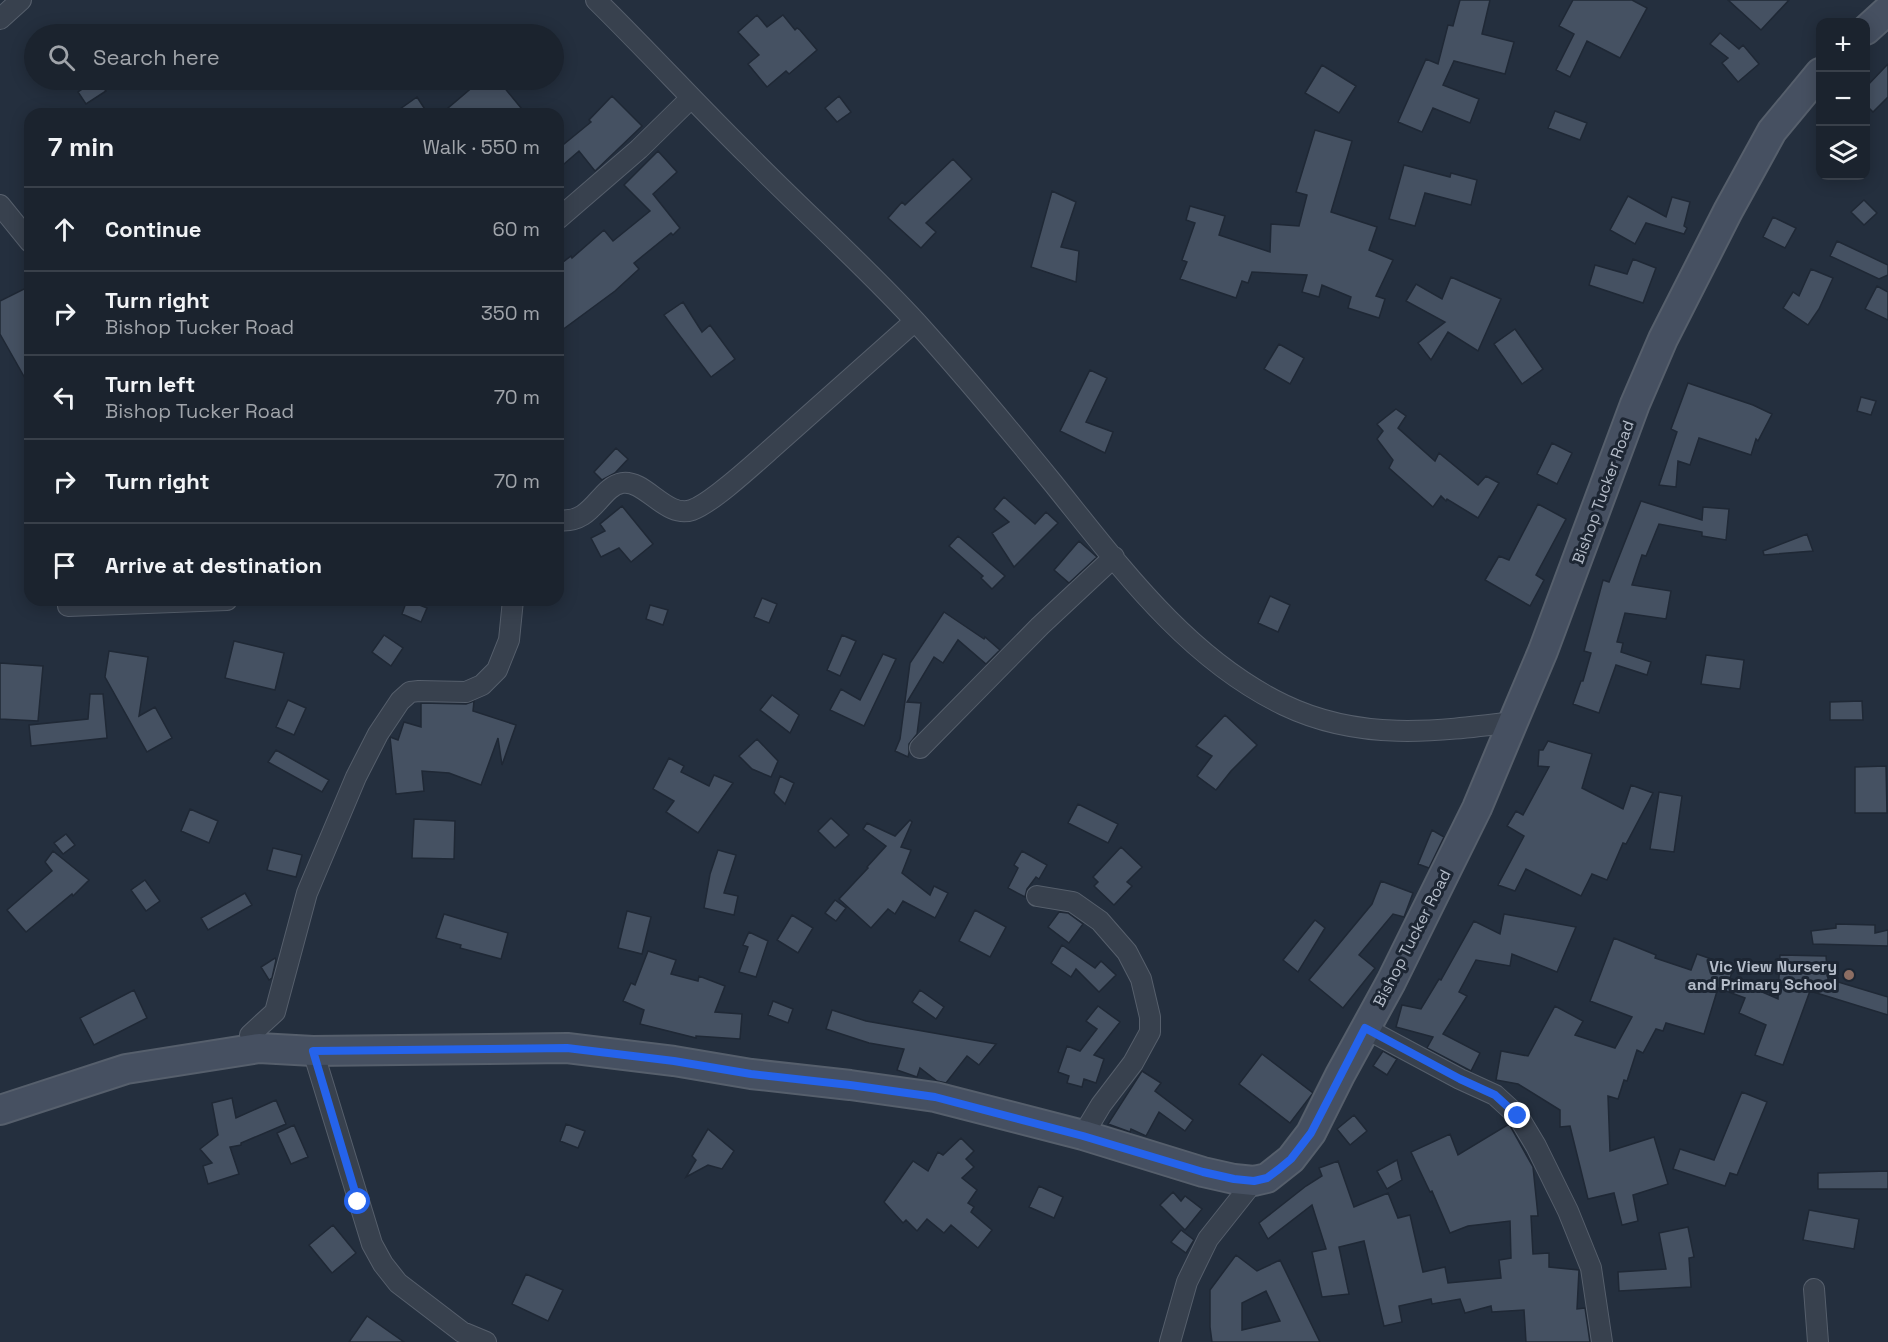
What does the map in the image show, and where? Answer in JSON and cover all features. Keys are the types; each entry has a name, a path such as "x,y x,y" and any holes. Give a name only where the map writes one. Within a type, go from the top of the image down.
{"main road":[{"path":"1870,26 1888,10"},
{"name":"Bishop Tucker Road","path":"1254,1181 1267,1178 1291,1159 1311,1133 1391,982 1453,859 1514,722 1635,405 1663,339 1728,211 1772,131 1816,79"},
{"path":"0,1110 126,1069 259,1048 313,1051 567,1048 935,1097 1083,1136 1203,1172 1254,1181"}],"street":[{"path":"0,19 21,0"},
{"path":"596,0 915,321 1021,443 1158,608 1219,667 1287,707 1327,721 1374,730 1436,731 1514,722"},
{"path":"564,214 639,149 692,98"},
{"path":"0,205 24,235"},
{"path":"564,520 572,521 589,510 618,484 625,482 635,485 668,507 682,512 703,504 747,471 915,321"},
{"path":"920,748 1040,626 1114,557"},
{"path":"250,1035 275,1012 307,893 356,777 378,734 400,701 410,692 466,692 482,685 497,670 509,640 512,606"},
{"path":"1036,896 1074,902 1100,921 1127,952 1141,979 1150,1017 1150,1032 1133,1063 1101,1105 1083,1136"},
{"path":"1365,1028 1460,1079 1495,1095 1518,1116 1536,1146 1568,1211 1591,1268 1602,1342"},
{"path":"313,1051 372,1244 383,1264 398,1284 462,1332 486,1342"},
{"path":"1170,1342 1186,1282 1208,1239 1254,1181"},
{"path":"1814,1289 1818,1342"}],"building":[{"path":"1460,0 1490,0 1482,34 1514,42 1505,74 1454,61 1443,85 1479,99 1470,123 1433,108 1422,132 1398,122 1426,59 1438,64 1448,25 1453,26"},
{"path":"1573,0 1632,0 1647,8 1620,58 1587,41 1570,77 1556,70 1574,34 1559,26"},
{"path":"1728,0 1789,0 1761,30"},
{"path":"757,15 767,27 783,15 795,30 797,28 800,30 817,50 789,74 786,71 767,87 748,64 759,55 738,32"},
{"path":"1720,33 1739,49 1743,45 1759,64 1738,82 1722,63 1728,58 1710,44"},
{"path":"1888,64 1888,97 1873,112 1870,109 1870,83"},
{"path":"1322,65 1356,86 1339,113 1305,93"},
{"path":"81,90 106,91 86,104 78,92"},
{"path":"469,90 506,90 521,108 448,108"},
{"path":"612,96 642,126 595,171 579,151 564,164 564,144 591,122 589,120"},
{"path":"839,96 851,112 837,122 825,108"},
{"path":"417,97 424,108 401,108"},
{"path":"1555,111 1587,123 1580,140 1548,128"},
{"path":"1315,130 1352,141 1331,212 1377,227 1369,250 1393,260 1376,296 1385,299 1379,318 1348,308 1351,297 1322,285 1319,297 1302,292 1307,275 1252,272 1248,283 1242,281 1236,298 1180,279 1187,262 1182,260 1195,223 1186,220 1190,206 1225,216 1219,235 1270,252 1271,224 1299,226 1307,195 1296,192"},
{"path":"658,151 677,172 653,194 680,228 634,263 639,269 615,291 564,329 564,261 571,256 572,258 604,230 613,241 650,211 624,185"},
{"path":"953,159 972,179 926,223 936,232 921,248 888,218 902,202 905,205"},
{"path":"1404,165 1450,177 1451,173 1477,180 1471,205 1425,193 1415,226 1389,219"},
{"path":"1052,191 1076,202 1061,247 1079,251 1076,282 1031,267"},
{"path":"1628,196 1666,217 1672,197 1690,202 1684,226 1687,228 1684,234 1646,223 1635,244 1610,230"},
{"path":"1864,200 1877,213 1864,225 1851,212"},
{"path":"1773,217 1796,228 1785,248 1763,237"},
{"path":"1837,241 1888,265 1888,275 1879,279 1830,256"},
{"path":"1633,259 1656,268 1643,303 1589,285 1595,265 1627,274"},
{"path":"1811,269 1833,278 1819,309 1808,325 1783,308 1793,292 1799,296"},
{"path":"1451,277 1501,299 1478,351 1448,332 1431,360 1418,343 1445,322 1406,301 1416,284 1442,299"},
{"path":"1877,286 1888,292 1888,320 1865,309"},
{"path":"24,289 24,376 0,334 0,301"},
{"path":"683,302 702,332 710,325 735,359 711,377 664,315"},
{"path":"1515,329 1543,369 1522,384 1494,344"},
{"path":"1279,344 1304,358 1290,384 1264,369"},
{"path":"1090,370 1107,378 1086,422 1113,432 1105,453 1060,431"},
{"path":"1688,383 1753,405 1772,414 1758,441 1756,439 1751,455 1699,438 1690,465 1678,461 1676,487 1659,485 1677,432 1671,429"},
{"path":"1861,397 1876,401 1871,415 1857,411"},
{"path":"1396,409 1406,416 1398,428 1435,461 1439,453 1478,485 1486,476 1499,483 1478,518 1441,496 1433,507 1389,468 1393,460 1377,439 1383,431 1377,424"},
{"path":"1552,443 1572,453 1557,484 1537,474"},
{"path":"616,448 628,459 615,473 602,480 594,472"},
{"path":"1004,497 1035,524 1046,512 1058,523 1014,567 992,533 1009,522 994,509"},
{"path":"1641,501 1702,520 1703,507 1729,509 1726,540 1702,536 1702,532 1659,524 1646,556 1642,555 1632,585 1671,591 1666,619 1625,613 1617,642 1623,643 1621,652 1651,662 1647,675 1616,665 1599,713 1573,704 1591,653 1584,651 1603,580 1609,582"},
{"path":"1538,504 1566,519 1536,575 1544,580 1530,606 1485,580 1499,556 1509,560"},
{"path":"622,506 653,544 631,562 619,548 601,557 591,538 605,531 600,524"},
{"path":"1807,534 1813,551 1764,555 1763,551"},
{"path":"958,536 1005,576 992,589 981,578 983,576 949,546"},
{"path":"1079,541 1097,557 1069,583 1054,570"},
{"path":"1270,596 1290,605 1278,632 1258,623"},
{"path":"762,598 777,604 769,623 754,617"},
{"path":"650,605 668,610 663,625 646,619"},
{"path":"405,606 427,608 421,622 402,614"},
{"path":"944,612 984,639 985,637 1000,650 986,664 958,640 943,663 934,657 907,702 921,703 917,734 909,744 908,757 895,751 900,739 910,663"},
{"path":"384,635 403,648 391,666 372,652"},
{"path":"842,635 856,641 840,676 827,670"},
{"path":"234,641 284,653 275,690 225,678"},
{"path":"109,651 148,657 139,716 155,707 172,738 147,752 105,677"},
{"path":"883,654 896,659 864,726 830,710 841,689 860,700"},
{"path":"1706,655 1744,660 1740,689 1701,684"},
{"path":"0,663 43,666 38,721 0,719"},
{"path":"90,694 103,694 107,738 31,746 29,725 88,719"},
{"path":"772,695 799,715 790,733 760,710"},
{"path":"288,700 306,708 294,735 276,727"},
{"path":"474,701 473,711 516,725 502,765 498,738 481,785 449,773 422,771 424,791 396,794 390,737 398,740 404,722 421,727 421,703 466,704"},
{"path":"1862,701 1863,720 1830,720 1830,702"},
{"path":"1225,715 1257,745 1216,790 1197,776 1212,756 1196,746"},
{"path":"757,739 778,761 771,777 752,769 739,756"},
{"path":"1548,741 1592,754 1582,788 1623,809 1631,785 1653,793 1626,844 1623,843 1607,880 1592,874 1581,896 1526,869 1515,891 1498,885 1524,836 1507,826 1516,811 1523,815 1549,767 1538,766 1539,750 1543,750"},
{"path":"276,750 329,780 322,792 268,762"},
{"path":"669,758 684,766 681,772 709,786 714,775 733,783 698,833 666,812 674,801 653,789"},
{"path":"1886,766 1887,813 1855,813 1855,767"},
{"path":"780,776 794,783 785,804 774,793"},
{"path":"1659,792 1682,796 1674,852 1650,849"},
{"path":"1078,804 1118,824 1108,843 1068,823"},
{"path":"190,809 218,821 209,843 181,831"},
{"path":"831,818 849,835 835,848 818,831"},
{"path":"414,819 455,821 454,859 412,858"},
{"path":"910,820 912,822 901,847 911,850 902,873 930,895 934,886 948,893 935,918 903,901 895,914 888,909 871,928 839,899 886,846 863,829 867,823 895,836"},
{"path":"1432,830 1444,837 1429,868 1418,864"},
{"path":"66,834 75,845 63,854 54,843"},
{"path":"1121,847 1142,867 1127,882 1132,886 1114,905 1094,886 1098,882 1093,877"},
{"path":"273,848 302,855 296,877 267,870"},
{"path":"718,850 736,855 724,893 738,896 734,915 704,908 710,874"},
{"path":"53,851 89,880 73,896 72,894 26,932 7,910 52,871 45,862"},
{"path":"1022,851 1047,865 1039,879 1036,877 1027,889 1025,897 1008,888 1018,868 1014,865"},
{"path":"145,880 160,901 146,911 131,890"},
{"path":"1381,881 1413,893 1404,917 1393,914 1359,955 1375,968 1343,1008 1309,980 1372,904"},
{"path":"245,893 252,905 208,930 201,918"},
{"path":"835,900 846,908 836,921 825,913"},
{"path":"975,910 1006,927 990,957 959,941"},
{"path":"627,911 651,917 642,954 618,948"},
{"path":"1059,912 1068,913 1083,924 1069,943 1048,927"},
{"path":"444,914 508,933 501,959 460,948 461,945 436,938"},
{"path":"1504,914 1576,927 1557,972 1512,954 1510,966 1476,960 1459,992 1467,996 1443,1034 1480,1053 1471,1071 1427,1048 1433,1037 1396,1027 1402,1005 1421,1009 1439,979 1441,980 1474,921 1500,934"},
{"path":"792,915 813,928 798,953 777,940"},
{"path":"1315,920 1325,928 1298,972 1283,960"},
{"path":"1836,924 1875,925 1875,933 1888,930 1888,946 1813,944 1811,931 1836,928"},
{"path":"749,932 768,941 756,977 739,972 748,947 743,945"},
{"path":"1614,938 1656,955 1655,958 1691,970 1697,954 1734,967 1730,978 1778,999 1780,955 1826,956 1828,979 1888,997 1888,1015 1810,991 1783,1065 1755,1055 1766,1025 1739,1013 1745,998 1718,988 1704,1034 1666,1023 1663,1031 1656,1029 1643,1053 1637,1050 1627,1081 1624,1080 1618,1099 1608,1096 1610,1151 1654,1137 1668,1184 1633,1195 1638,1221 1622,1225 1614,1193 1588,1199 1570,1126 1560,1127 1560,1110 1518,1084 1496,1080 1501,1051 1528,1056 1555,1006 1583,1021 1575,1035 1615,1048 1632,1017 1590,1001"},
{"path":"1062,945 1095,968 1101,961 1116,975 1099,992 1076,969 1071,977 1051,963"},
{"path":"648,951 676,960 671,974 698,981 699,976 725,986 715,1012 742,1014 740,1039 696,1036 696,1038 640,1024 644,1010 623,1001 631,983 635,985"},
{"path":"275,958 272,978 269,980 261,967"},
{"path":"134,990 147,1018 94,1045 80,1018"},
{"path":"920,990 944,1007 936,1019 912,1002"},
{"path":"773,1001 793,1009 788,1023 768,1015"},
{"path":"1098,1006 1120,1022 1094,1055 1104,1059 1096,1083 1084,1079 1082,1087 1067,1083 1069,1076 1058,1072 1067,1046 1080,1051 1097,1029 1086,1021"},
{"path":"832,1010 866,1021 996,1044 979,1065 967,1056 946,1083 937,1081 920,1068 917,1077 897,1070 904,1049 869,1043 826,1029"},
{"path":"1383,1051 1397,1059 1387,1075 1373,1066"},
{"path":"1262,1054 1313,1093 1290,1123 1239,1084"},
{"path":"1142,1071 1161,1083 1155,1091 1193,1120 1185,1131 1159,1112 1146,1136 1131,1129 1130,1132 1108,1124"},
{"path":"1742,1092 1767,1102 1737,1175 1730,1173 1725,1186 1673,1169 1680,1149 1714,1160"},
{"path":"232,1098 236,1118 276,1100 286,1124 241,1143 241,1145 230,1147 239,1174 208,1184 203,1166 212,1163 200,1149 218,1135 212,1103"},
{"path":"1354,1115 1367,1131 1350,1145 1337,1129"},
{"path":"566,1124 585,1131 578,1148 560,1141"},
{"path":"1509,1124 1533,1167 1538,1216 1531,1216 1533,1254 1549,1253 1549,1267 1579,1270 1577,1309 1585,1308 1590,1342 1526,1342 1524,1310 1492,1312 1491,1306 1465,1313 1460,1299 1432,1304 1431,1299 1399,1306 1402,1322 1384,1326 1364,1241 1339,1247 1349,1294 1322,1297 1312,1252 1326,1249 1312,1205 1268,1239 1259,1223 1322,1176 1319,1168 1338,1161 1354,1207 1388,1193 1398,1218 1410,1215 1423,1272 1445,1267 1448,1283 1501,1278 1499,1260 1511,1258 1510,1221 1468,1226 1450,1233 1432,1191 1430,1192 1411,1152 1450,1134 1458,1155"},
{"path":"294,1125 308,1157 291,1164 277,1133"},
{"path":"708,1129 734,1151 722,1169 708,1165 686,1177 696,1160 692,1156"},
{"path":"961,1138 974,1151 966,1159 974,1167 962,1178 977,1190 968,1203 974,1207 971,1212 992,1230 978,1248 951,1225 944,1233 927,1219 917,1231 906,1220 903,1223 884,1202 913,1161 928,1171 938,1152 943,1155"},
{"path":"1397,1160 1402,1180 1387,1189 1377,1171"},
{"path":"1888,1171 1888,1189 1818,1189 1818,1173"},
{"path":"1039,1186 1063,1197 1054,1218 1029,1207"},
{"path":"1173,1192 1181,1201 1185,1196 1202,1209 1185,1230 1160,1205"},
{"path":"1809,1210 1859,1219 1854,1249 1803,1240"},
{"path":"333,1225 356,1253 332,1273 309,1245"},
{"path":"1688,1227 1694,1257 1689,1258 1691,1287 1619,1291 1618,1272 1666,1269 1659,1233"},
{"path":"1181,1230 1194,1240 1186,1253 1171,1242"},
{"path":"1236,1255 1257,1271 1280,1260 1320,1342 1212,1342 1210,1290","holes":["1266,1291 1280,1321 1242,1330 1242,1303"]},
{"path":"526,1274 563,1290 548,1321 512,1304"},
{"path":"367,1316 404,1342 349,1342"}],"place":[{"name":"Vic View Nursery and Primary School","path":"1849,975"}],"route":[{"path":"358,1202 313,1051 567,1048 674,1061 751,1074 850,1085 935,1097 1083,1136 1203,1172 1254,1181 1267,1178 1291,1159 1311,1133 1365,1028 1460,1079 1495,1095 1518,1116"}]}
